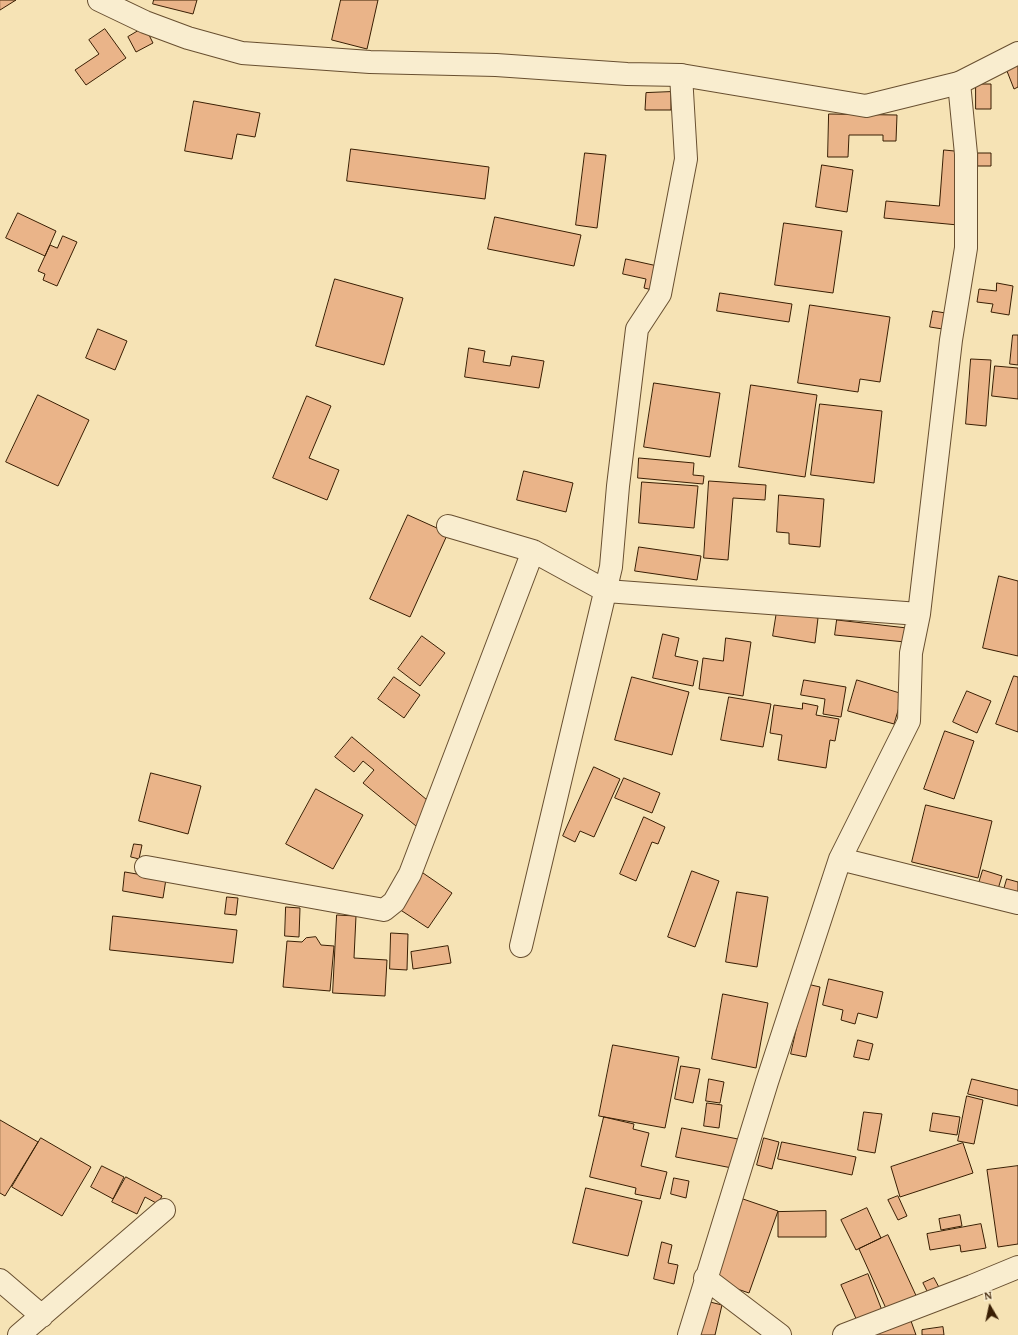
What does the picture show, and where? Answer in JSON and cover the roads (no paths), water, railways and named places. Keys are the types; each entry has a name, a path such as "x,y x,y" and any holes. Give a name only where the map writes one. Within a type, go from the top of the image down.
{"street":[{"path":"99,0 145,22 242,53 370,62 496,65 627,74 681,75 866,106 959,83 1018,53"},
{"path":"521,946 611,567 618,486 637,329 660,294 686,159 681,75"},
{"path":"689,1335 705,1278 767,1082 840,859 908,721 911,653 919,614 951,340 966,248 966,154 959,83"},
{"path":"448,526 533,551 606,591 919,614"},
{"path":"146,867 363,908 384,910 394,902 410,874 533,551"},
{"path":"840,859 1018,903"},
{"path":"20,1335 164,1210"},
{"path":"844,1335 1018,1267"},
{"path":"705,1278 780,1335"},
{"path":"0,1280 42,1316"}]}
